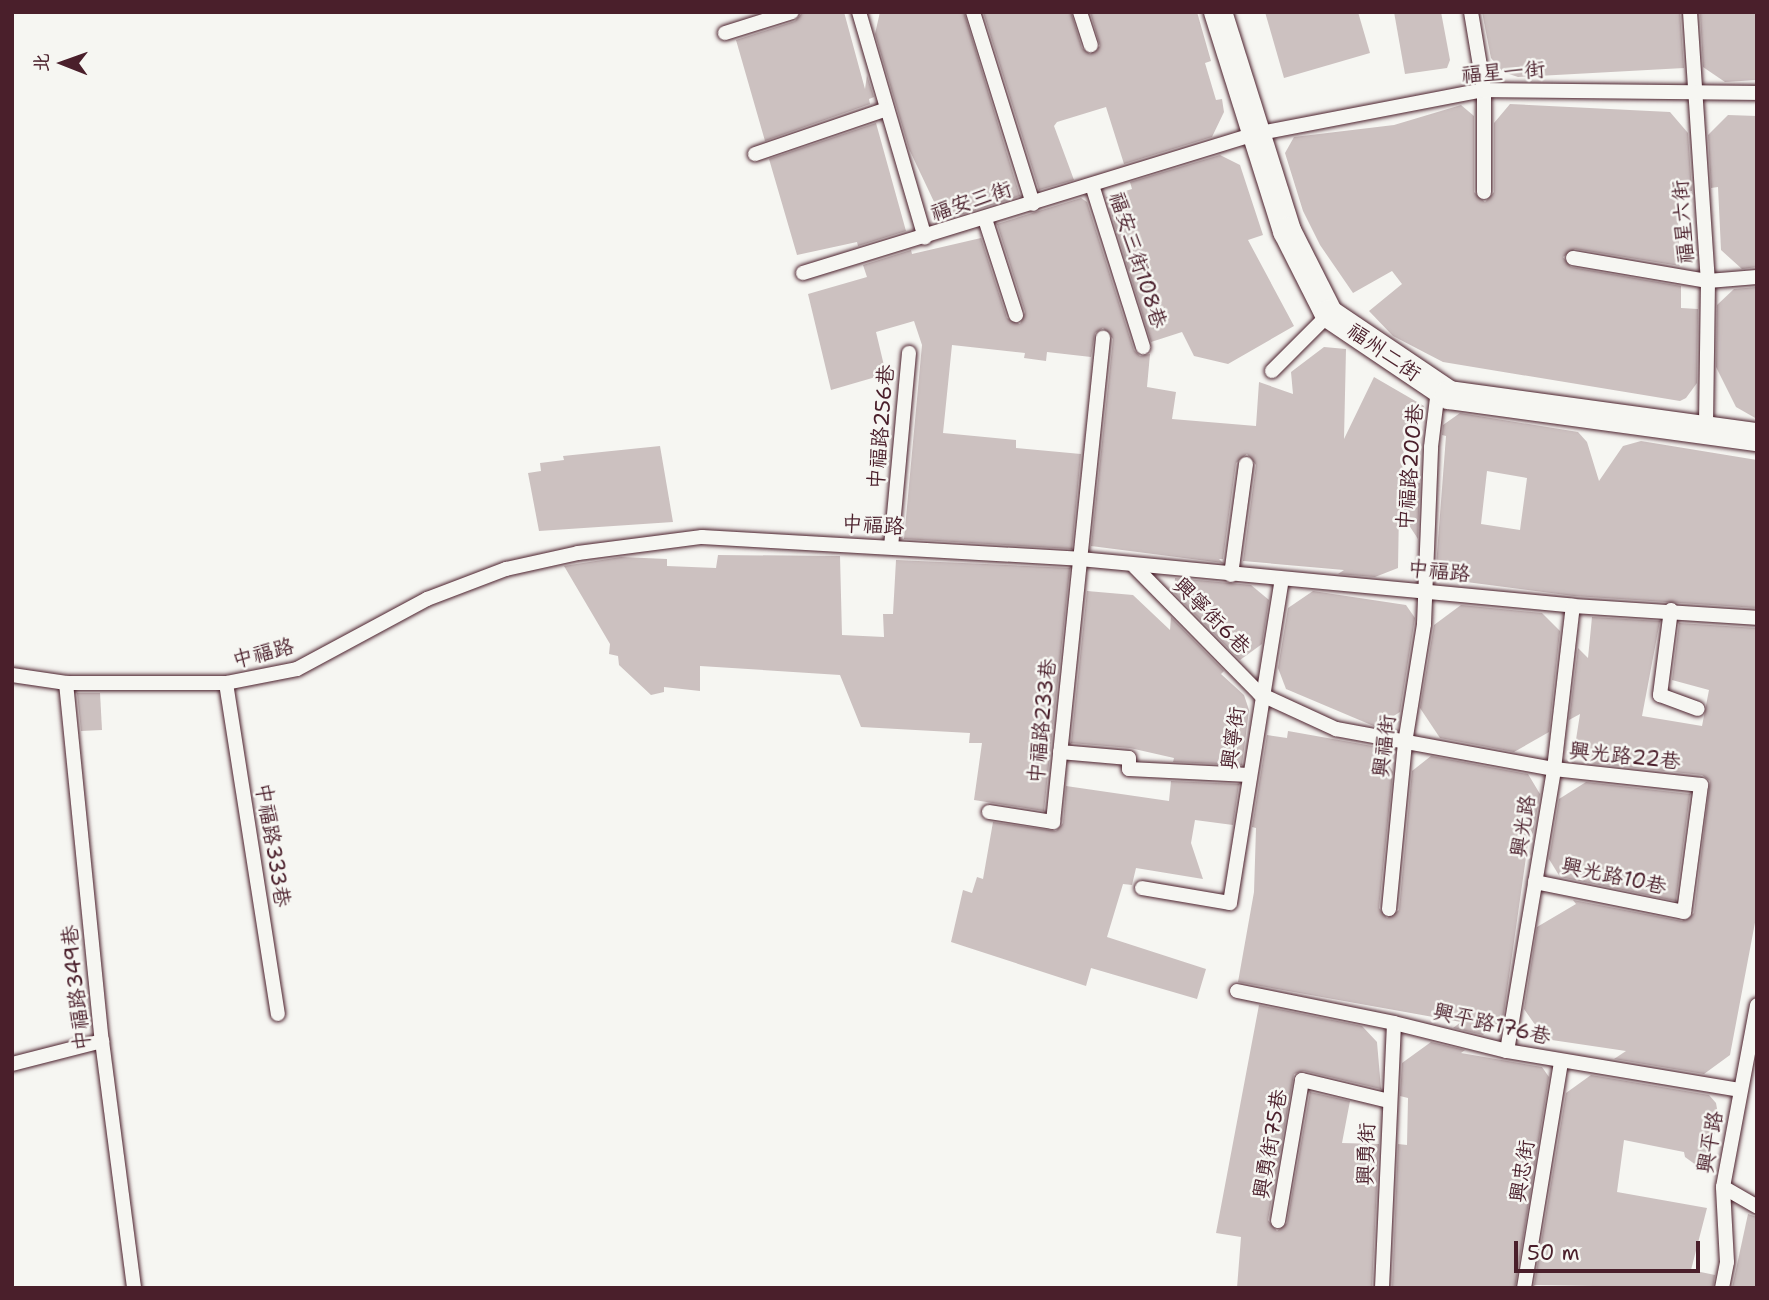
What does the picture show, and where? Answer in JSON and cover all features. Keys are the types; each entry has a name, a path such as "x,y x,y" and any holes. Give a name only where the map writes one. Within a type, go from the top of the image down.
{"street":[{"name":"福州二街","path":"1218,12 1287,231 1329,314 1448,395 1706,428 1757,438"}],"lane":[{"name":"福安三街","path":"859,12 925,238 1255,134"},
{"path":"973,12 1032,204"},
{"path":"1080,12 1091,45"},
{"path":"1471,12 1484,90 1484,192"},
{"name":"福星六街","path":"1690,12 1708,281 1706,428"},
{"path":"726,33 789,13"},
{"name":"福星一街","path":"1255,134 1484,90 1695,89 1757,93"},
{"path":"755,154 887,109"},
{"name":"福安三街108巷","path":"1093,185 1143,347"},
{"path":"985,219 1016,315"},
{"path":"803,273 925,238"},
{"path":"1573,258 1708,281 1757,278"},
{"path":"1272,371 1329,314"},
{"name":"中福路233巷","path":"989,812 1053,822 1103,338"},
{"name":"中福路256巷","path":"891,547 909,353"},
{"name":"中福路200巷","path":"1423,590 1438,390"},
{"path":"1231,575 1246,464"},
{"name":"中福路","path":"12,675 66,683 226,683 297,669 427,599 506,569 578,553 702,537 1079,559 1135,567 1423,590 1573,606 1671,610 1757,618"},
{"name":"興寧街6巷","path":"1135,567 1260,694"},
{"name":"興寧街","path":"1142,888 1230,903 1260,694 1282,579"},
{"name":"興福街","path":"1390,908 1405,743 1424,624 1423,590"},
{"name":"興光路","path":"1507,1051 1554,769 1573,606"},
{"path":"1671,610 1660,695 1698,709"},
{"name":"中福路349巷","path":"66,683 102,1041 134,1288"},
{"name":"中福路333巷","path":"226,683 278,1014"},
{"path":"1260,694 1336,729 1554,769"},
{"path":"1060,752 1129,758 1129,769 1250,775"},
{"name":"興光路22巷","path":"1554,769 1701,785 1684,912"},
{"name":"興光路10巷","path":"1535,882 1684,912"},
{"name":"興平路176巷","path":"1237,991 1394,1023 1507,1051 1740,1090"},
{"name":"興平路","path":"1722,1288 1727,1262 1723,1187 1757,1005"},
{"name":"興勇街","path":"1382,1288 1394,1023"},
{"path":"12,1064 102,1041"},
{"name":"興忠街","path":"1524,1288 1561,1061"},
{"name":"興勇街75巷","path":"1278,1221 1302,1080 1389,1101"},
{"path":"1723,1187 1757,1207"}],"building":[{"path":"803,12 844,12 865,89 867,75 874,97 869,99 870,104 765,141 736,40 795,21"},
{"path":"880,12 964,12 1020,196 954,217 936,206 909,149 875,34"},
{"path":"983,12 1071,12 1082,48 1090,54 1100,46 1090,12 1197,12 1211,61 1205,63 1216,100 1222,99 1224,112 1212,137 1124,164 1106,107 1057,122 1054,126 1074,180 1039,190"},
{"path":"1265,12 1358,12 1370,53 1284,78"},
{"path":"1394,12 1441,12 1450,60 1447,68 1405,74"},
{"path":"1482,12 1680,12 1684,68 1518,77 1503,72 1491,58"},
{"path":"1700,12 1757,12 1757,80 1725,82 1703,67"},
{"path":"1510,104 1670,112 1688,133 1692,191 1677,193 1680,266 1575,249 1563,257 1571,267 1681,286 1681,308 1698,309 1697,383 1686,398 1680,401 1443,362 1393,336 1369,311 1402,284 1392,271 1353,293 1320,245 1303,211 1285,153 1294,137 1394,125 1461,105 1474,116 1474,192 1485,202 1494,192 1494,123"},
{"path":"1728,115 1757,116 1757,267 1742,269 1721,250 1718,187 1711,188 1708,135"},
{"path":"876,123 906,231 858,246 857,242 797,255 769,159"},
{"path":"1220,155 1240,165 1263,235 1248,240 1294,326 1228,364 1194,356 1182,332 1151,342 1106,197 1132,189 1130,182"},
{"path":"1081,198 1087,202 1134,350 1140,356 1150,354 1147,387 1176,392 1172,419 1256,426 1259,382 1293,394 1291,372 1324,347 1346,349 1344,439 1374,377 1424,406 1416,430 1405,428 1402,479 1420,483 1418,539 1399,510 1398,568 1375,577 1338,574 1344,570 1243,561 1256,465 1247,454 1236,463 1223,559 1219,559 1223,563 1091,546 1113,339 1103,328 1095,333 1091,357 1047,352 1046,361 1024,358 1025,353 952,345 943,433 1016,440 1016,448 1081,454 1072,549 904,539 922,345 914,321 876,332 886,374 831,390 808,294 867,277 863,265 911,250 912,254 981,238 1007,318 1020,324 1025,312 997,224"},
{"path":"1757,287 1757,419 1736,407 1716,367 1717,305 1734,289"},
{"path":"1460,413 1578,432 1587,442 1599,481 1623,446 1641,441 1757,460 1757,608 1574,596 1443,579 1436,567 1446,436 1442,435 1443,425","holes":["1487,471 1527,478 1520,530 1481,524"]},
{"path":"660,446 673,522 539,531 528,473 541,471 540,463 564,460 563,456"},
{"path":"718,555 840,556 842,635 884,637 883,614 893,614 896,560 1070,568 1044,811 974,800 982,743 969,743 970,733 861,727 840,675 700,666 700,691 664,687 664,692 651,695 619,665 618,656 609,654 610,644 564,566 621,557 667,559 667,566 716,568"},
{"path":"1175,578 1251,585 1269,600 1262,644 1240,660 1174,593"},
{"path":"1087,591 1133,595 1170,630 1171,617 1224,671 1221,674 1244,695 1249,710 1242,765 1173,762 1174,758 1130,748 1071,743"},
{"path":"1313,591 1406,605 1415,618 1400,712 1376,727 1286,689 1278,668 1288,608"},
{"path":"1461,605 1542,613 1560,631 1549,732 1514,752 1440,738 1420,708 1434,625"},
{"path":"1592,617 1660,621 1642,716 1702,726 1709,690 1672,680 1679,623 1757,628 1757,912 1730,1055 1704,1074 1614,1059 1626,1051 1545,1039 1524,1009 1537,927 1576,904 1573,900 1682,921 1694,913 1710,781 1702,775 1590,763 1575,746 1580,714 1569,720 1578,648 1588,658"},
{"path":"77,693 100,693 102,730 81,731"},
{"path":"1288,731 1378,747 1393,772 1379,908 1387,918 1399,910 1412,771 1431,756 1528,774 1540,794 1533,834 1530,829 1503,1019 1483,1035 1453,1028 1461,1022 1238,982 1254,892 1256,828 1252,827 1267,735 1287,738"},
{"path":"1171,781 1239,784 1233,825 1195,820 1191,843 1203,879 1136,868 1132,885 1123,884 1107,937 1206,969 1197,999 1091,968 1086,986 951,942 963,890 972,893 977,877 983,879 993,822 1056,831 1063,823 1066,786 1169,801"},
{"path":"1586,782 1690,794 1676,901 1560,877 1549,859 1559,799"},
{"path":"1259,1005 1362,1026 1377,1042 1381,1089 1304,1071 1294,1074 1268,1220 1277,1231 1287,1223 1310,1092 1350,1101 1342,1143 1379,1144 1372,1288 1237,1288 1241,1237 1216,1233"},
{"path":"1431,1042 1465,1050 1461,1053 1542,1067 1549,1077 1515,1288 1392,1288 1398,1144 1407,1145 1408,1098 1400,1096 1402,1063"},
{"path":"1591,1075 1709,1095 1716,1103 1718,1114 1707,1173 1685,1157 1684,1152 1624,1140 1617,1192 1707,1208 1691,1270 1715,1275 1713,1288 1534,1285 1566,1093"},
{"path":"1748,1214 1757,1217 1757,1288 1732,1288"}]}
